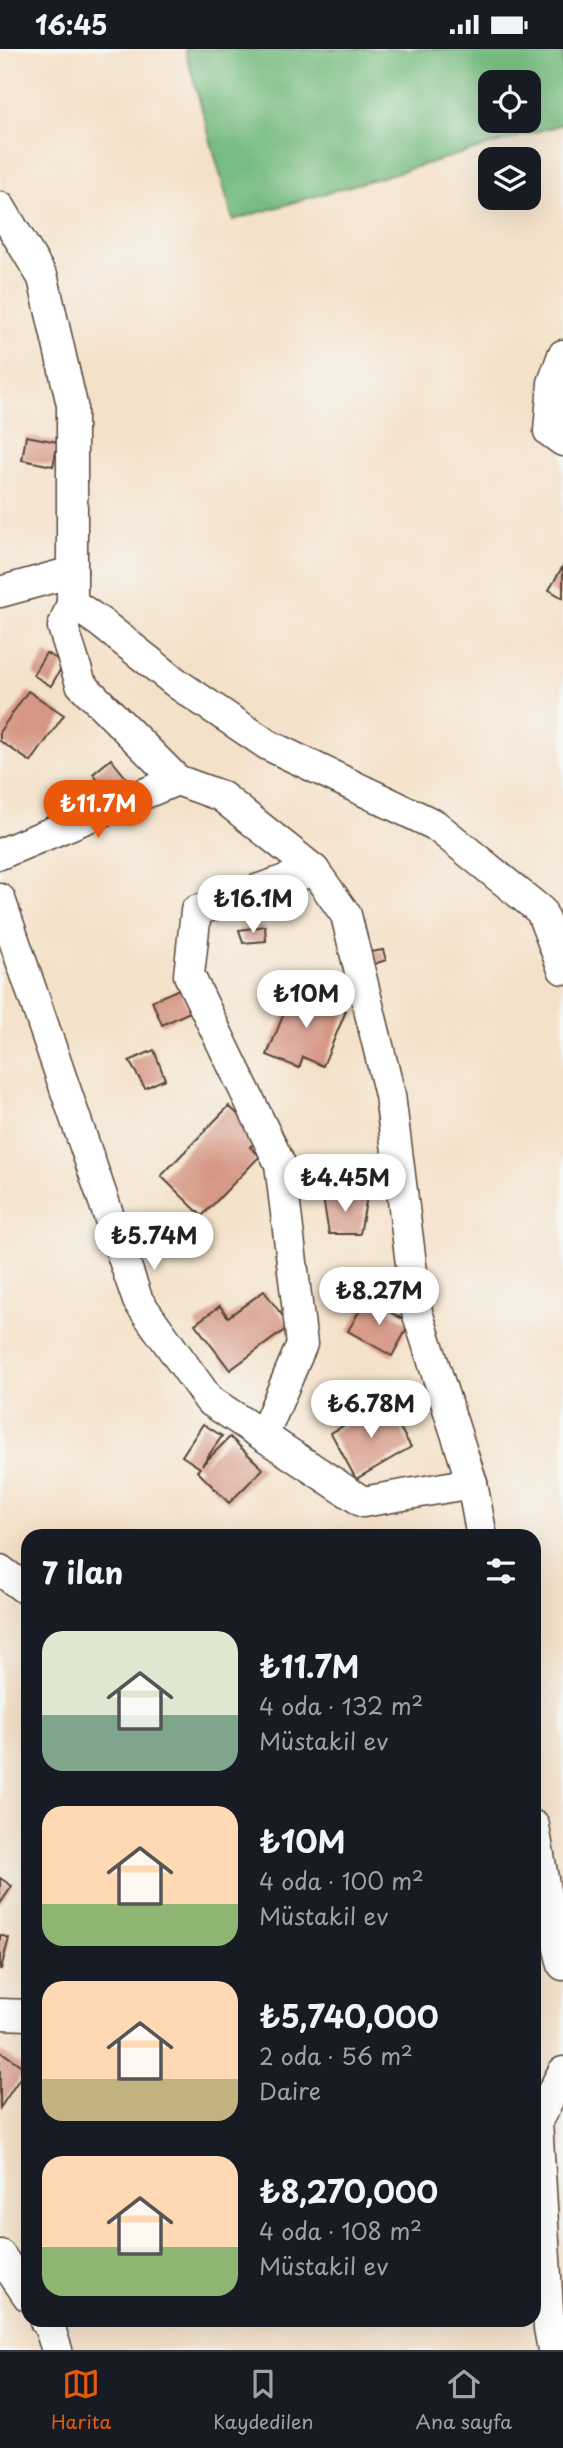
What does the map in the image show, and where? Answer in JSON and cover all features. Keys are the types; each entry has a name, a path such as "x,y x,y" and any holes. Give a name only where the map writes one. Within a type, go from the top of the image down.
{"street":[{"path":"0,207 43,278 72,405 72,603 63,627 81,684 177,780 221,796 314,870 346,915 390,1095 416,1312 471,1483 480,1529"},
{"path":"563,355 553,383 549,431 563,441"},
{"path":"0,592 72,572"},
{"path":"72,603 179,685 268,745 435,825 541,911 563,969"},
{"path":"0,854 177,780"},
{"path":"264,1434 302,1344 280,1164 189,975 196,911 314,870"},
{"path":"0,899 138,1301 209,1400 363,1502 471,1483"},
{"path":"0,1570 21,1586"},
{"path":"541,1871 563,1965"},
{"path":"0,2014 21,2015"},
{"path":"541,2110 563,2072"},
{"path":"541,2210 549,2328 553,2350"},
{"path":"0,2255 21,2286"},
{"path":"49,2327 57,2350"}],"green space":[{"path":"185,49 563,49 563,124 541,130 541,70 478,70 478,133 532,133 233,220"}],"building":[{"path":"26,436 58,442 53,466 22,460"},
{"path":"563,566 563,598 549,590"},
{"path":"46,653 64,663 51,686 33,675"},
{"path":"28,691 64,715 31,762 0,741 0,731"},
{"path":"111,759 131,784 112,799 93,774"},
{"path":"265,926 266,941 243,943 239,930"},
{"path":"383,950 386,960 371,965 365,953"},
{"path":"179,989 190,1012 162,1025 152,1001"},
{"path":"294,989 346,1011 323,1066 303,1057 299,1068 267,1055"},
{"path":"154,1050 165,1079 145,1088 129,1061"},
{"path":"229,1106 261,1137 250,1147 260,1156 202,1216 161,1176"},
{"path":"367,1196 360,1234 329,1234 323,1198"},
{"path":"264,1291 290,1326 230,1370 195,1324 220,1306 228,1317"},
{"path":"366,1299 410,1323 392,1356 348,1331"},
{"path":"385,1402 411,1447 356,1479 331,1433"},
{"path":"203,1424 222,1436 202,1465 230,1437 263,1469 229,1503 197,1471 200,1468 182,1456"},
{"path":"0,1878 12,1886 0,1904"},
{"path":"0,1935 9,1938 1,1969 0,1969"},
{"path":"0,2051 21,2066 21,2076 0,2108"}]}
